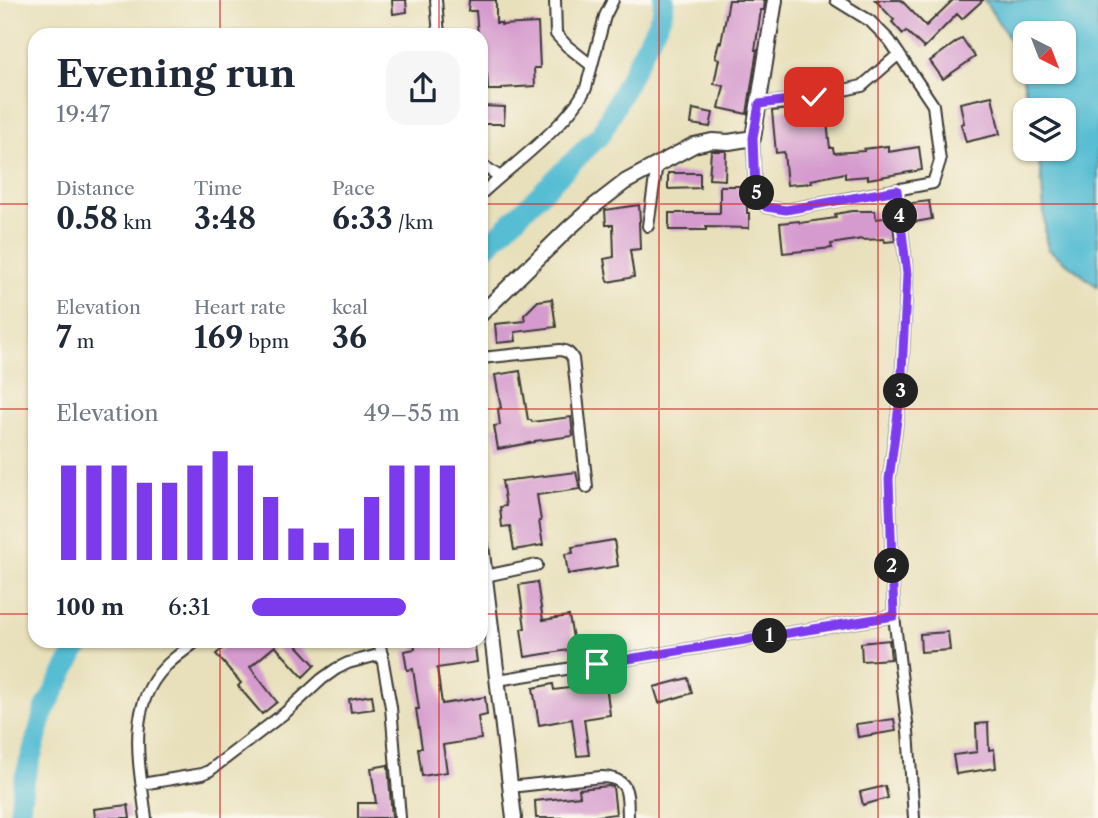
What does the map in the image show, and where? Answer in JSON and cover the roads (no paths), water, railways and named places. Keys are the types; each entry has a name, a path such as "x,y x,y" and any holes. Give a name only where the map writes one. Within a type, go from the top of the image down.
{"street":[{"path":"436,0 438,28"},
{"path":"555,0 556,34 592,65"},
{"path":"488,188 577,104 586,88 605,16 612,0"},
{"path":"775,0 753,138 755,190 766,207 786,210 933,184 940,161 933,105 890,41 870,21 836,0"},
{"path":"759,104 808,98 862,86 899,54"},
{"path":"488,307 594,206 625,183 694,145 753,138"},
{"path":"648,226 657,164"},
{"path":"488,169 500,177"},
{"path":"897,190 907,274 901,391 889,479 894,616 908,730 914,818"},
{"path":"488,357 560,350 571,355 587,487"},
{"path":"488,575 537,565"},
{"path":"488,600 514,818"},
{"path":"498,680 894,616"},
{"path":"146,818 137,742 144,699 165,667 188,648"},
{"path":"381,648 391,707 400,818"},
{"path":"142,784 209,771 286,712 336,669 382,654"},
{"path":"510,787 613,777 622,782 626,791 628,818"}],"water":[{"path":"984,0 1098,0 1098,287 1048,249 1046,240 1039,161 1076,161 1076,98 1027,98 1024,84 1076,84 1076,21 1013,21 1013,44"}],"waterway":[{"path":"488,245 601,134 662,14 664,0"},
{"path":"19,818 23,784 45,709 78,648"}]}
